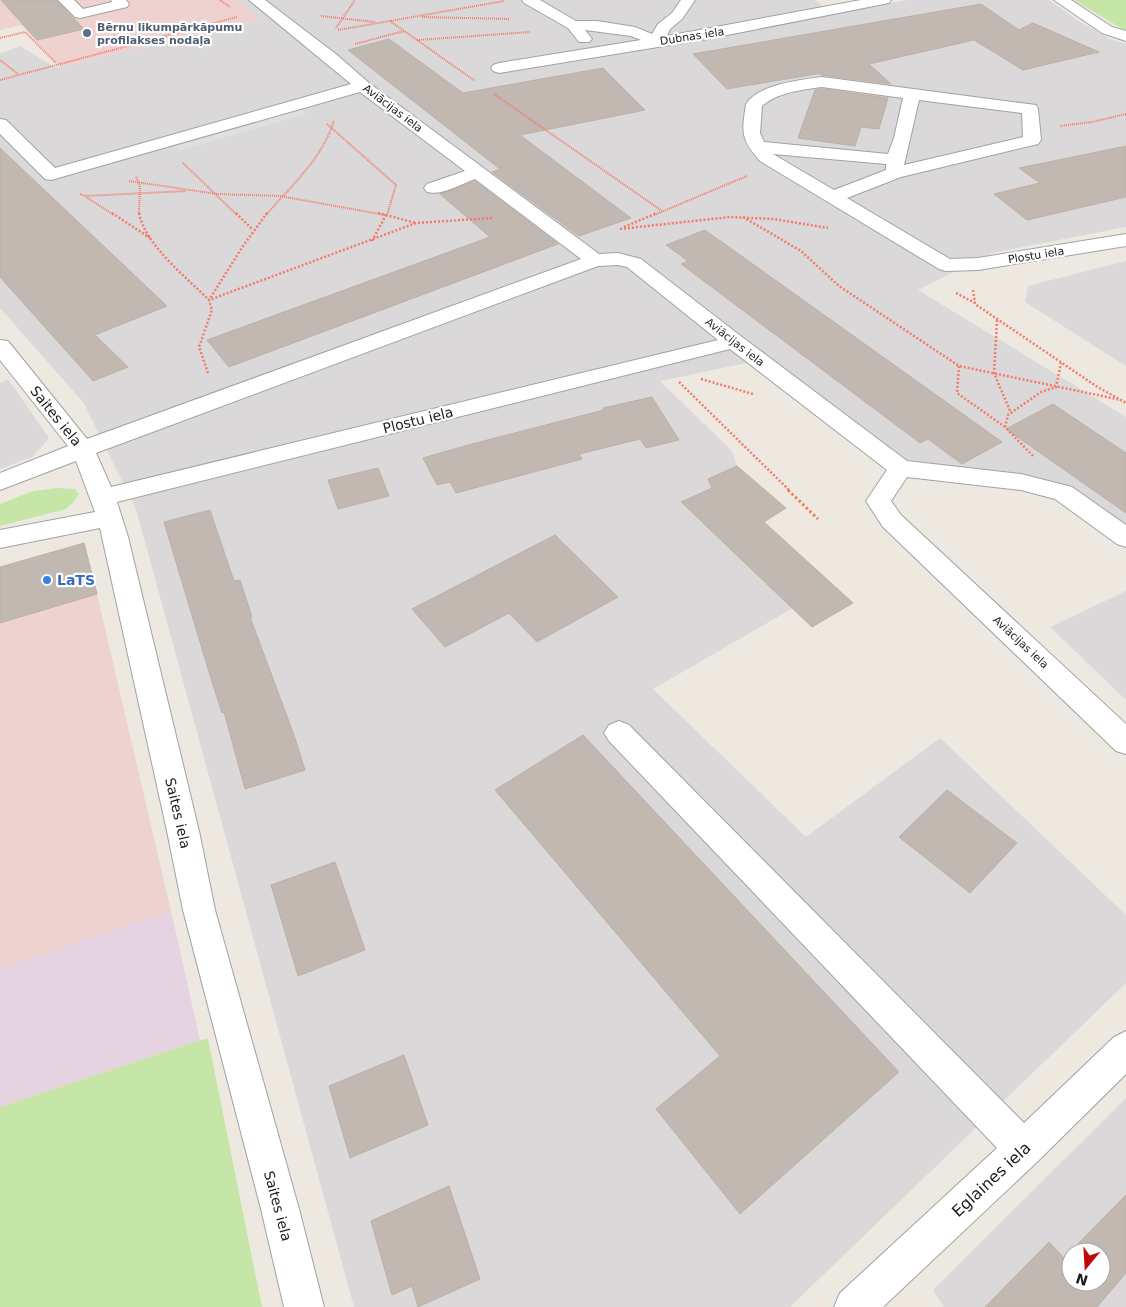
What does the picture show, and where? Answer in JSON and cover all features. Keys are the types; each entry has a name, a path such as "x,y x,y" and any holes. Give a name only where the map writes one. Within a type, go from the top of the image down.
{"street":[{"path":"66,0 80,14 122,4 118,0"},
{"name":"Aviācijas iela","path":"256,0 331,58 363,86 595,260 618,259 634,263 734,342 901,468 878,501 892,521 1126,742"},
{"path":"529,0 574,27 593,51"},
{"path":"574,27 597,26 635,32 656,42 663,27 677,16 688,0"},
{"name":"Dubnas iela","path":"499,68 593,51 707,34 884,0"},
{"path":"1061,0 1108,30 1126,36"},
{"path":"822,82 1030,109 1031,125 1032,140 895,167 832,197 776,164 757,147 751,133 754,104 765,95 822,82"},
{"path":"0,124 57,182 162,143 363,86"},
{"path":"895,167 912,94"},
{"path":"757,147 895,167"},
{"path":"434,188 478,172"},
{"name":"Plostu iela","path":"832,197 946,265 978,264 1126,240"},
{"path":"0,482 83,449 595,260"},
{"name":"Plostu iela","path":"0,539 105,508 734,342"},
{"name":"Saites iela","path":"0,346 83,449 105,508 117,547 183,830 199,910 280,1209 304,1307"},
{"path":"901,468 1021,482 1063,492 1126,538"},
{"path":"619,732 1024,1149"},
{"name":"Eglaines iela","path":"867,1302 1126,1050"}],"path":[{"path":"0,80 241,16 220,0"},
{"path":"355,0 334,30 507,0"},
{"path":"412,17 514,20"},
{"path":"390,21 482,86"},
{"path":"417,40 574,27"},
{"path":"331,58 352,44 404,31"},
{"path":"0,38 25,32 56,64"},
{"path":"114,35 124,46"},
{"path":"0,60 18,74"},
{"path":"490,91 662,211"},
{"path":"304,102 396,185 387,215 371,241"},
{"path":"1031,125 1066,126 1126,114"},
{"path":"209,300 253,230 280,196 311,164 333,129"},
{"path":"162,143 253,230"},
{"path":"578,247 776,164"},
{"path":"120,181 140,182 217,194 280,196 387,215 416,223"},
{"path":"57,182 85,196 151,239 209,300 212,310 199,346 216,400"},
{"path":"140,182 140,216 151,239"},
{"path":"85,196 194,191"},
{"path":"209,300 416,223 499,217 547,224"},
{"path":"620,229 730,217 774,219 828,228"},
{"path":"743,217 801,251 839,286 959,366 1120,400"},
{"path":"978,264 973,292 975,304 1126,403"},
{"path":"997,319 994,373 1011,413"},
{"path":"1056,387 1061,362"},
{"path":"959,366 957,393 1005,427 1032,454 1037,486"},
{"path":"679,382 818,519"},
{"path":"1005,427 1008,415 1041,392 1056,387"}],"shaded area":[{"path":"0,0 238,0 260,19 60,67 21,25 0,30"},
{"path":"238,0 815,0 830,13 907,0 1049,0 1079,21 1110,39 1126,44 1126,227 992,253 918,290 1126,417 1126,524 1074,488 906,460 770,358 660,381 732,451 737,466 708,479 712,488 681,503 793,608 653,689 806,837 940,738 1126,915 1126,983 790,1307 354,1307 136,509 83,402 0,308 0,54 20,46 56,68 259,19"},
{"path":"299,107 306,114 179,151 173,145"},
{"path":"1126,261 1126,366 1025,302 1028,286"},
{"path":"8,379 49,438 32,457 0,469 0,383"},
{"path":"1126,591 1126,700 1050,627"},
{"path":"97,594 171,911 0,969 0,623"},
{"path":"171,911 200,1040 0,1107 0,969"},
{"path":"1126,1098 1126,1307 944,1307 933,1290"}],"green space":[{"path":"1074,0 1126,0 1126,31"},
{"path":"57,488 75,489 79,494 66,509 0,526 0,504 33,491"},
{"path":"208,1039 262,1307 0,1307 0,1107 200,1040"}],"building":[{"path":"1,0 56,0 84,29 37,40"},
{"path":"981,4 1019,30 1033,23 1099,52 1023,70 974,40 869,64 891,84 821,75 822,73 727,89 693,54"},
{"path":"389,39 463,93 603,68 645,110 520,135 631,218 579,236 492,172 500,169 348,50"},
{"path":"822,89 888,98 879,129 861,127 855,146 798,138 815,90"},
{"path":"1126,146 1126,197 1027,220 994,194 1040,183 1019,168"},
{"path":"0,148 167,306 95,335 128,367 93,381 0,277"},
{"path":"475,181 558,244 229,367 207,340 490,237 440,194"},
{"path":"705,230 1002,442 962,464 928,439 920,443 681,264 688,261 666,245"},
{"path":"652,397 679,440 646,448 640,439 579,454 582,459 456,493 450,482 437,485 423,458 604,410 603,408"},
{"path":"1053,404 1126,453 1126,513 1006,429"},
{"path":"737,466 786,508 764,522 853,603 812,627 681,502 712,488 708,479"},
{"path":"378,468 389,496 338,509 328,480"},
{"path":"210,510 234,581 240,580 252,617 250,617 305,770 245,789 224,712 222,713 209,672 164,522"},
{"path":"555,535 618,597 537,642 509,613 445,647 412,609"},
{"name":"LaTS","path":"84,543 97,594 0,623 0,567"},
{"path":"583,735 899,1072 740,1214 656,1109 720,1056 495,790"},
{"path":"947,790 1017,843 970,893 899,837"},
{"path":"335,862 365,950 298,976 271,885"},
{"path":"404,1055 428,1125 350,1158 329,1086"},
{"path":"449,1186 480,1279 418,1307 412,1286 392,1295 371,1221"},
{"path":"1126,1195 1126,1273 1111,1291 1111,1242 1080,1242"},
{"path":"1049,1242 1061,1255 1061,1292 1110,1292 1097,1307 985,1307"}],"place":[{"name":"Bērnu likumpārkāpumu profilakses nodaļa","path":"87,33"},
{"name":"LaTS","path":"47,580"}]}
